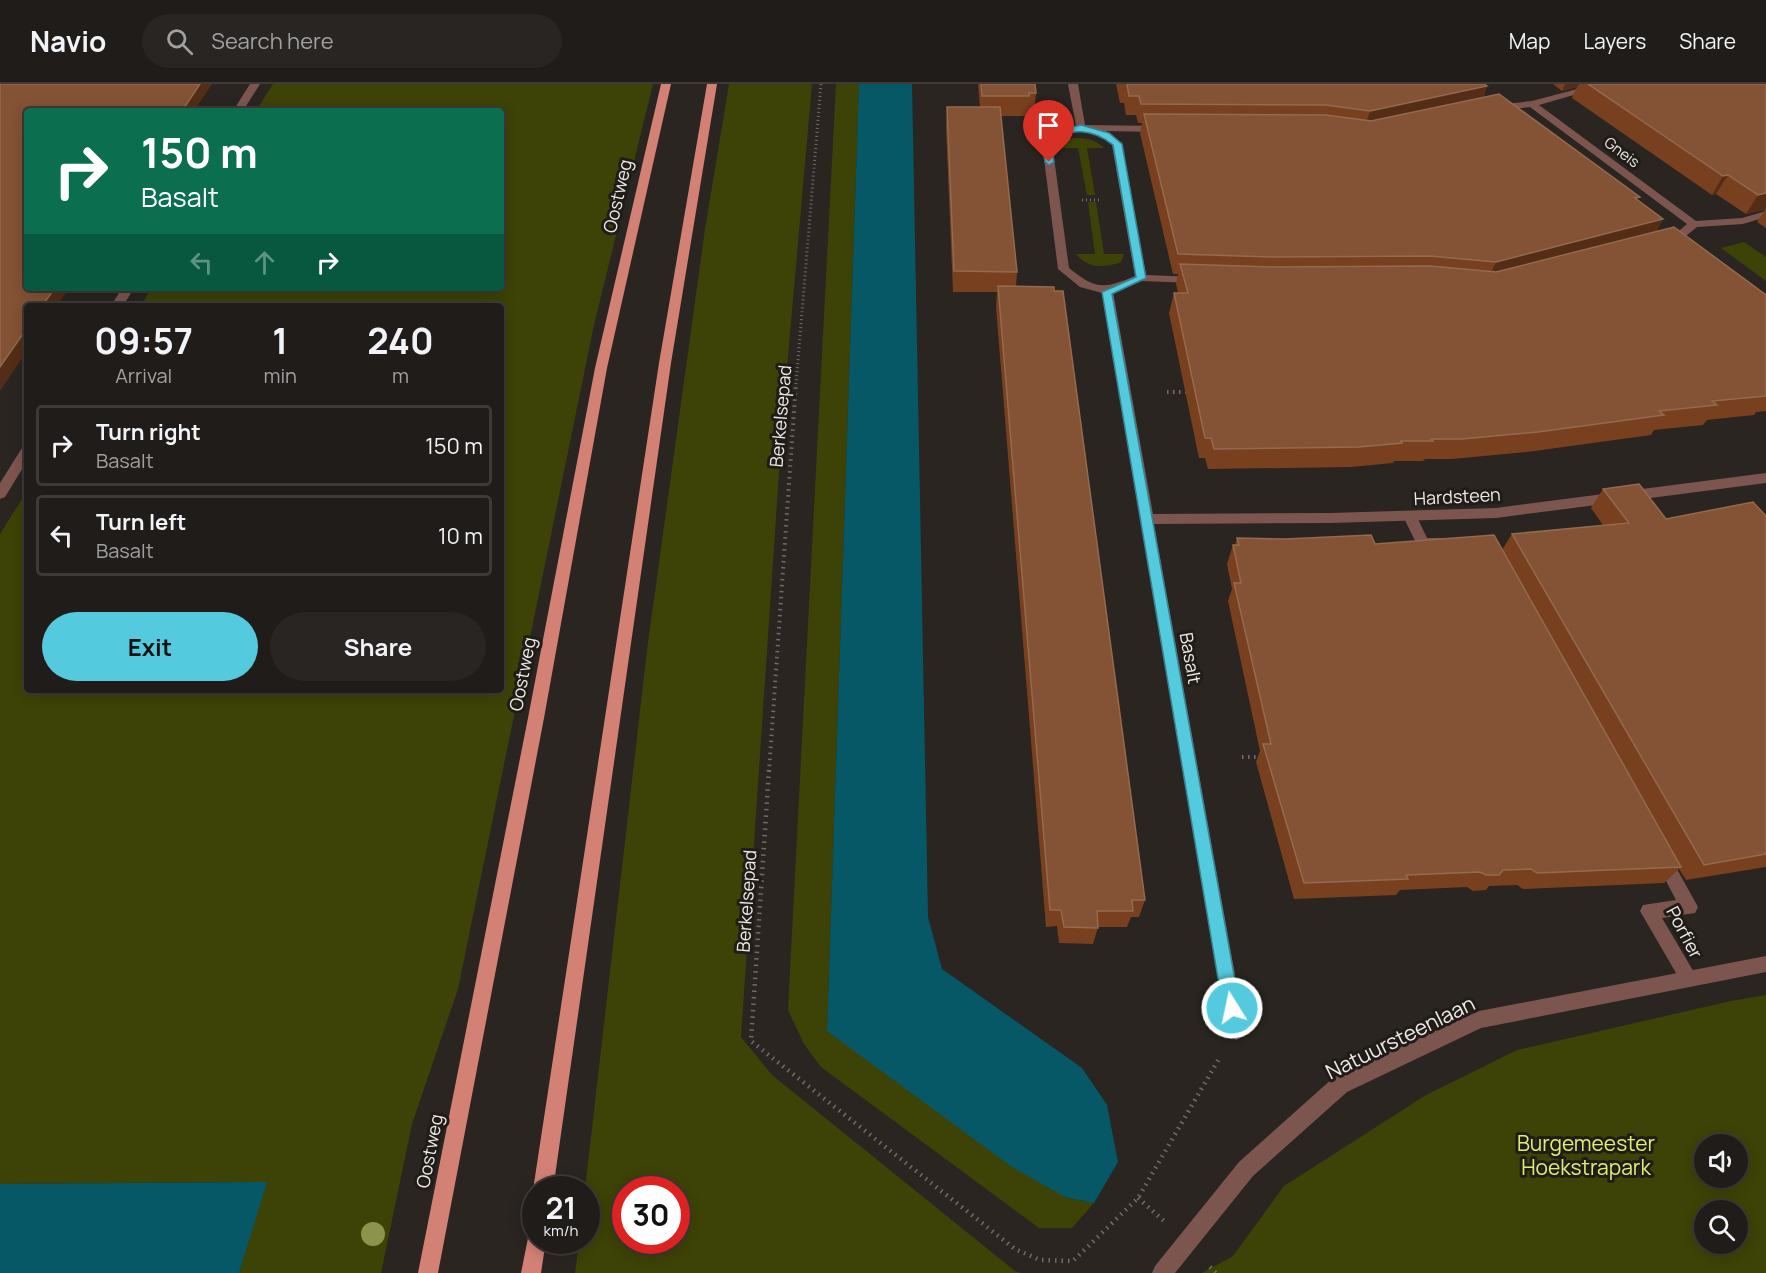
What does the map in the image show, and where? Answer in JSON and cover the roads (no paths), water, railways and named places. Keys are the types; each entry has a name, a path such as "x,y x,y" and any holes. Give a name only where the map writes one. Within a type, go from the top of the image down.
{"main road":[{"name":"Oostweg","path":"428,1273 601,368 666,84"},
{"path":"545,1176 665,363 712,84"},
{"path":"531,1273 534,1254"}],"street":[{"path":"240,108 255,84"},
{"path":"1072,84 1081,128"},
{"path":"1485,110 1532,104 1607,84"},
{"name":"Gneis","path":"1532,104 1694,224"},
{"path":"1081,128 1106,135 1117,144 1141,278"},
{"path":"1171,129 1081,128 1056,133 1047,143 1064,269 1082,285 1107,292 1141,278 1209,280"},
{"path":"1656,244 1677,238 1694,224 1743,221 1766,214"},
{"name":"Basalt","path":"1107,292 1236,1031"},
{"path":"0,494 24,456"},
{"name":"Hardsteen","path":"1147,519 1496,513 1766,478"},
{"path":"1410,516 1423,543 1454,541"},
{"name":"Porfier","path":"1654,845 1689,907 1649,911 1689,979"},
{"name":"Natuursteenlaan","path":"1162,1273 1246,1169 1340,1085 1479,1020 1766,964"}],"water":[{"path":"859,84 912,84 928,917 942,969 1082,1068 1107,1105 1118,1162 1094,1203 1065,1197 1012,1167 827,1031"},
{"path":"267,1182 239,1273 0,1273 0,1184"}],"park label":[{"name":"Burgemeester Hoekstrapark","path":"1586,1155"}]}
